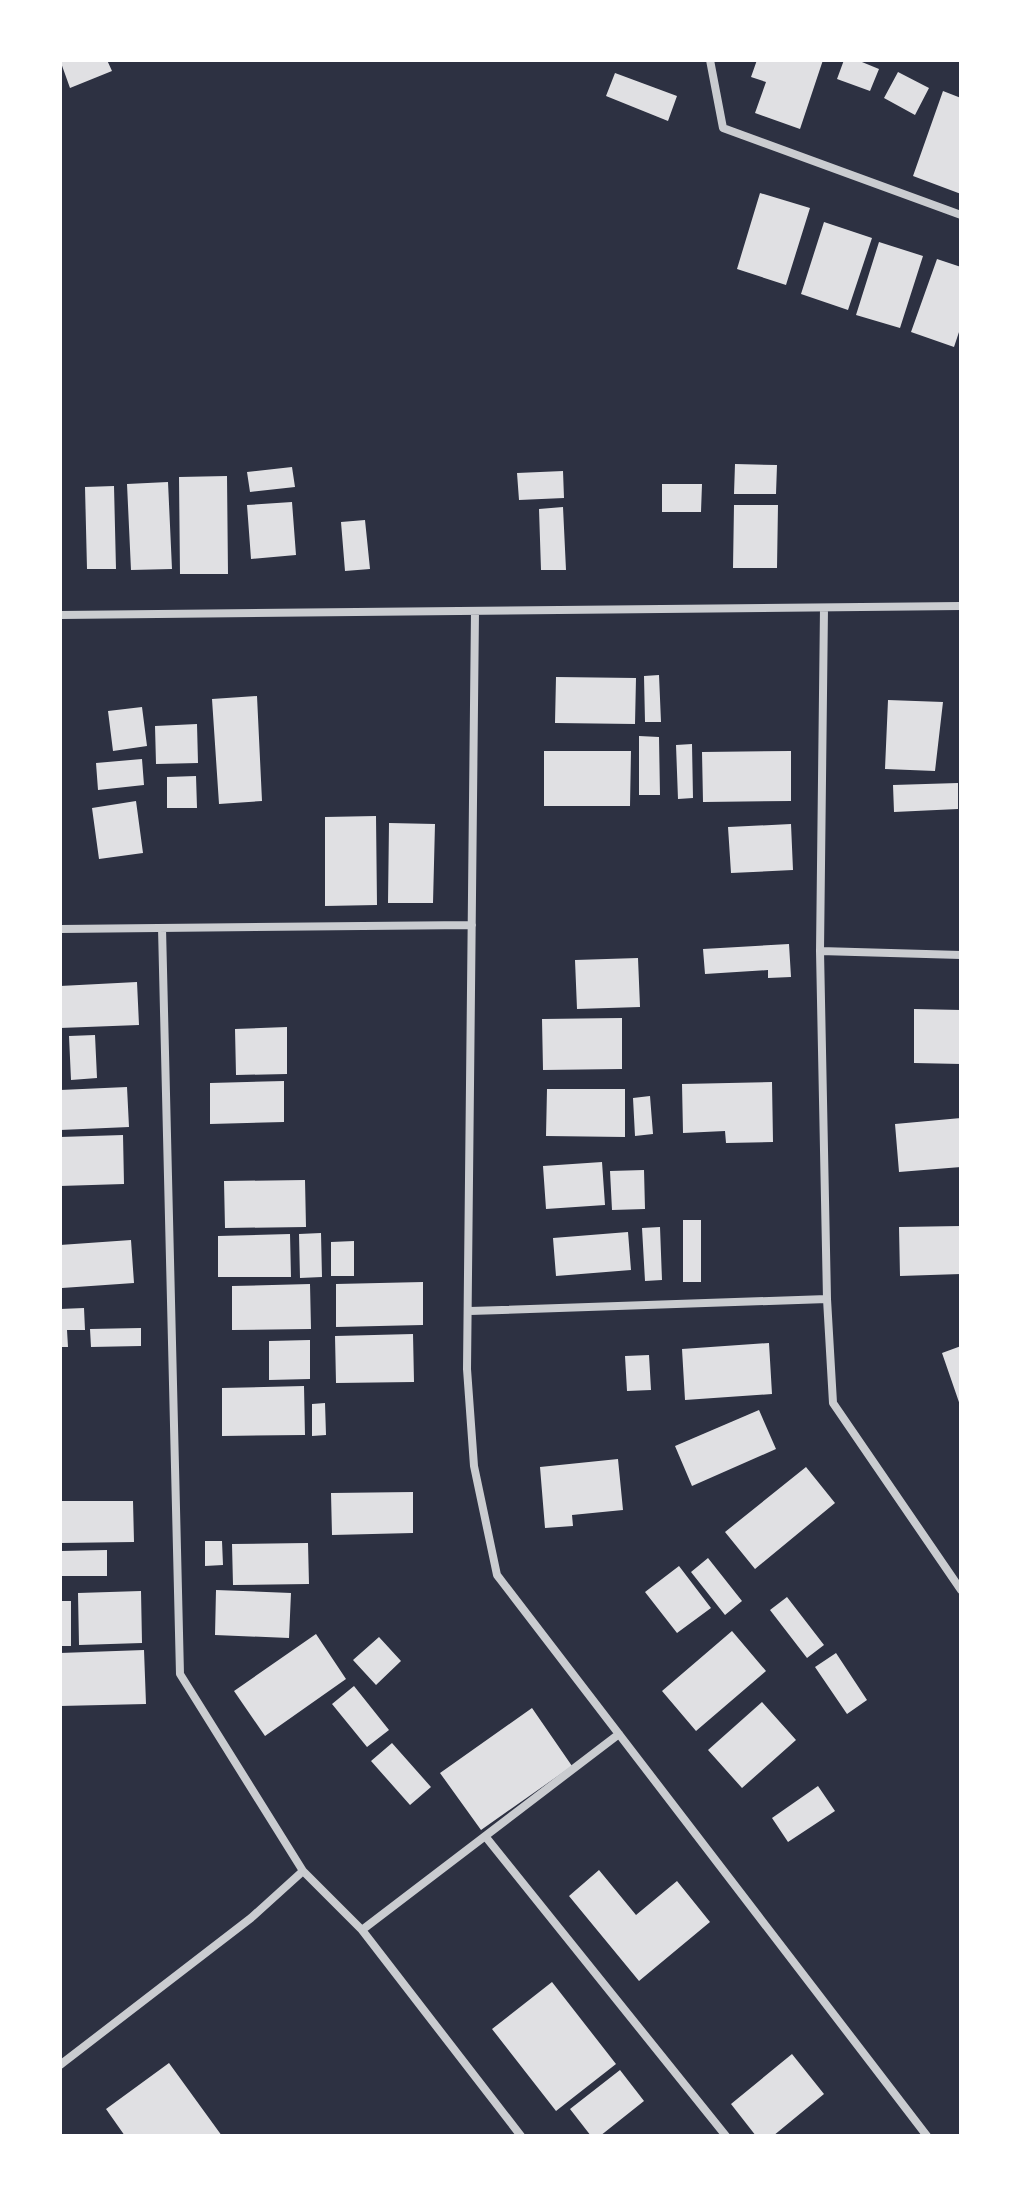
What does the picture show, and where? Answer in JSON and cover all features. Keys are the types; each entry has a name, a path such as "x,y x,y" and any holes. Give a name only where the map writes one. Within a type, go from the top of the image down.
{"street":[{"path":"710,60 723,128 961,215"},
{"path":"60,615 961,606"},
{"path":"824,608 820,951 827,1299 833,1403 961,1590"},
{"path":"475,611 467,1369 474,1466 497,1575 927,2136"},
{"path":"60,929 472,925"},
{"path":"162,928 180,1674 303,1871 362,1930 521,2136"},
{"path":"820,951 961,955"},
{"path":"470,1311 827,1299"},
{"path":"362,1930 619,1734"},
{"path":"485,1836 726,2136"},
{"path":"60,2065 251,1918 303,1871"}],"building":[{"path":"60,60 107,60 112,71 70,88"},
{"path":"757,60 823,60 800,129 755,113 766,82 751,77"},
{"path":"844,60 857,60 879,69 870,91 837,79"},
{"path":"898,72 929,88 915,115 884,98"},
{"path":"615,73 677,96 668,121 606,96"},
{"path":"943,91 961,98 961,194 913,176"},
{"path":"760,193 810,208 786,285 737,269"},
{"path":"824,222 872,238 848,310 801,294"},
{"path":"879,242 923,256 900,328 856,315"},
{"path":"937,259 961,267 961,326 954,347 911,332"},
{"path":"735,464 777,465 776,494 734,494"},
{"path":"292,467 295,487 250,492 247,472"},
{"path":"563,471 564,498 519,500 517,473"},
{"path":"227,476 228,574 180,574 179,477"},
{"path":"168,482 172,569 131,570 127,484"},
{"path":"662,484 702,484 701,512 662,512"},
{"path":"114,486 116,569 87,569 85,487"},
{"path":"292,502 296,555 251,559 247,505"},
{"path":"734,505 778,505 777,568 733,568"},
{"path":"563,507 566,570 541,570 539,509"},
{"path":"365,520 370,569 345,571 341,522"},
{"path":"659,675 661,722 645,722 644,676"},
{"path":"556,677 636,678 635,724 555,723"},
{"path":"257,696 262,801 219,804 212,699"},
{"path":"888,700 943,702 935,771 885,769"},
{"path":"142,707 147,746 113,751 108,711"},
{"path":"197,724 198,763 156,764 155,726"},
{"path":"639,736 659,737 660,795 639,795"},
{"path":"692,744 693,798 678,799 676,745"},
{"path":"544,751 631,751 630,806 544,806"},
{"path":"791,751 791,801 703,802 702,752"},
{"path":"142,759 144,785 98,790 96,763"},
{"path":"196,776 197,808 167,808 167,777"},
{"path":"958,783 958,809 894,812 893,785"},
{"path":"136,801 143,853 99,859 92,808"},
{"path":"376,816 377,905 325,906 325,817"},
{"path":"389,823 435,824 433,903 388,903"},
{"path":"791,824 793,870 731,873 728,827"},
{"path":"789,944 791,977 768,978 768,970 705,974 703,949"},
{"path":"638,958 640,1007 577,1009 575,960"},
{"path":"137,982 139,1025 60,1028 60,986"},
{"path":"914,1009 961,1010 961,1064 914,1063"},
{"path":"622,1018 622,1069 543,1070 542,1019"},
{"path":"287,1027 287,1074 236,1075 235,1029"},
{"path":"95,1035 97,1078 71,1080 69,1036"},
{"path":"284,1081 284,1122 210,1124 210,1083"},
{"path":"772,1082 773,1142 726,1143 725,1131 683,1133 682,1084"},
{"path":"127,1087 129,1127 60,1130 60,1090"},
{"path":"547,1089 625,1089 625,1137 546,1136"},
{"path":"650,1096 653,1134 635,1136 633,1098"},
{"path":"961,1118 961,1167 899,1172 895,1124"},
{"path":"123,1135 124,1184 60,1186 60,1137"},
{"path":"602,1162 605,1205 546,1209 543,1166"},
{"path":"644,1170 645,1209 612,1210 610,1171"},
{"path":"305,1180 306,1227 225,1228 224,1181"},
{"path":"683,1220 701,1220 701,1282 683,1282"},
{"path":"961,1226 961,1274 900,1276 899,1227"},
{"path":"660,1227 662,1280 645,1281 642,1228"},
{"path":"628,1232 631,1270 556,1276 553,1238"},
{"path":"321,1233 322,1277 300,1278 299,1234"},
{"path":"290,1234 291,1277 218,1277 218,1236"},
{"path":"131,1240 134,1283 62,1288 60,1245"},
{"path":"354,1241 354,1276 331,1276 331,1242"},
{"path":"423,1282 423,1325 336,1327 336,1284"},
{"path":"310,1284 311,1329 232,1330 232,1286"},
{"path":"84,1308 85,1330 67,1330 68,1347 60,1347 60,1309"},
{"path":"141,1328 141,1346 91,1347 90,1329"},
{"path":"413,1334 414,1382 336,1383 335,1336"},
{"path":"310,1340 310,1379 269,1380 269,1341"},
{"path":"769,1343 772,1394 685,1400 682,1349"},
{"path":"961,1346 961,1408 942,1353"},
{"path":"649,1355 651,1390 627,1391 625,1356"},
{"path":"304,1386 305,1435 222,1436 222,1388"},
{"path":"325,1403 326,1435 312,1436 312,1404"},
{"path":"759,1410 776,1449 692,1486 675,1446"},
{"path":"618,1459 623,1510 572,1515 573,1526 545,1528 540,1467"},
{"path":"806,1467 835,1503 755,1569 725,1532"},
{"path":"413,1492 413,1533 332,1535 331,1493"},
{"path":"60,1501 133,1501 134,1542 60,1543"},
{"path":"205,1541 222,1541 223,1565 205,1566"},
{"path":"308,1543 309,1584 233,1585 232,1544"},
{"path":"107,1550 107,1576 62,1576 61,1551"},
{"path":"708,1558 742,1601 725,1615 691,1572"},
{"path":"679,1566 711,1608 677,1633 645,1592"},
{"path":"216,1590 291,1593 289,1638 215,1635"},
{"path":"141,1591 142,1643 79,1645 78,1593"},
{"path":"787,1597 824,1645 807,1658 770,1610"},
{"path":"60,1601 71,1601 71,1646 60,1646"},
{"path":"732,1631 766,1671 696,1731 662,1691"},
{"path":"316,1634 346,1679 265,1736 234,1691"},
{"path":"379,1637 401,1661 376,1685 353,1660"},
{"path":"144,1650 146,1704 60,1706 60,1653"},
{"path":"836,1653 867,1700 847,1714 815,1667"},
{"path":"354,1686 389,1730 367,1747 332,1704"},
{"path":"762,1702 796,1740 742,1788 708,1750"},
{"path":"532,1708 572,1766 481,1830 440,1773"},
{"path":"392,1743 431,1787 410,1805 371,1761"},
{"path":"818,1786 835,1811 788,1842 772,1818"},
{"path":"599,1870 636,1915 677,1881 710,1922 639,1981 569,1896"},
{"path":"552,1982 616,2064 556,2111 492,2029"},
{"path":"792,2054 824,2094 773,2136 756,2136 731,2104"},
{"path":"169,2063 222,2136 125,2136 106,2109"},
{"path":"620,2070 644,2101 600,2136 591,2136 570,2109"}]}
